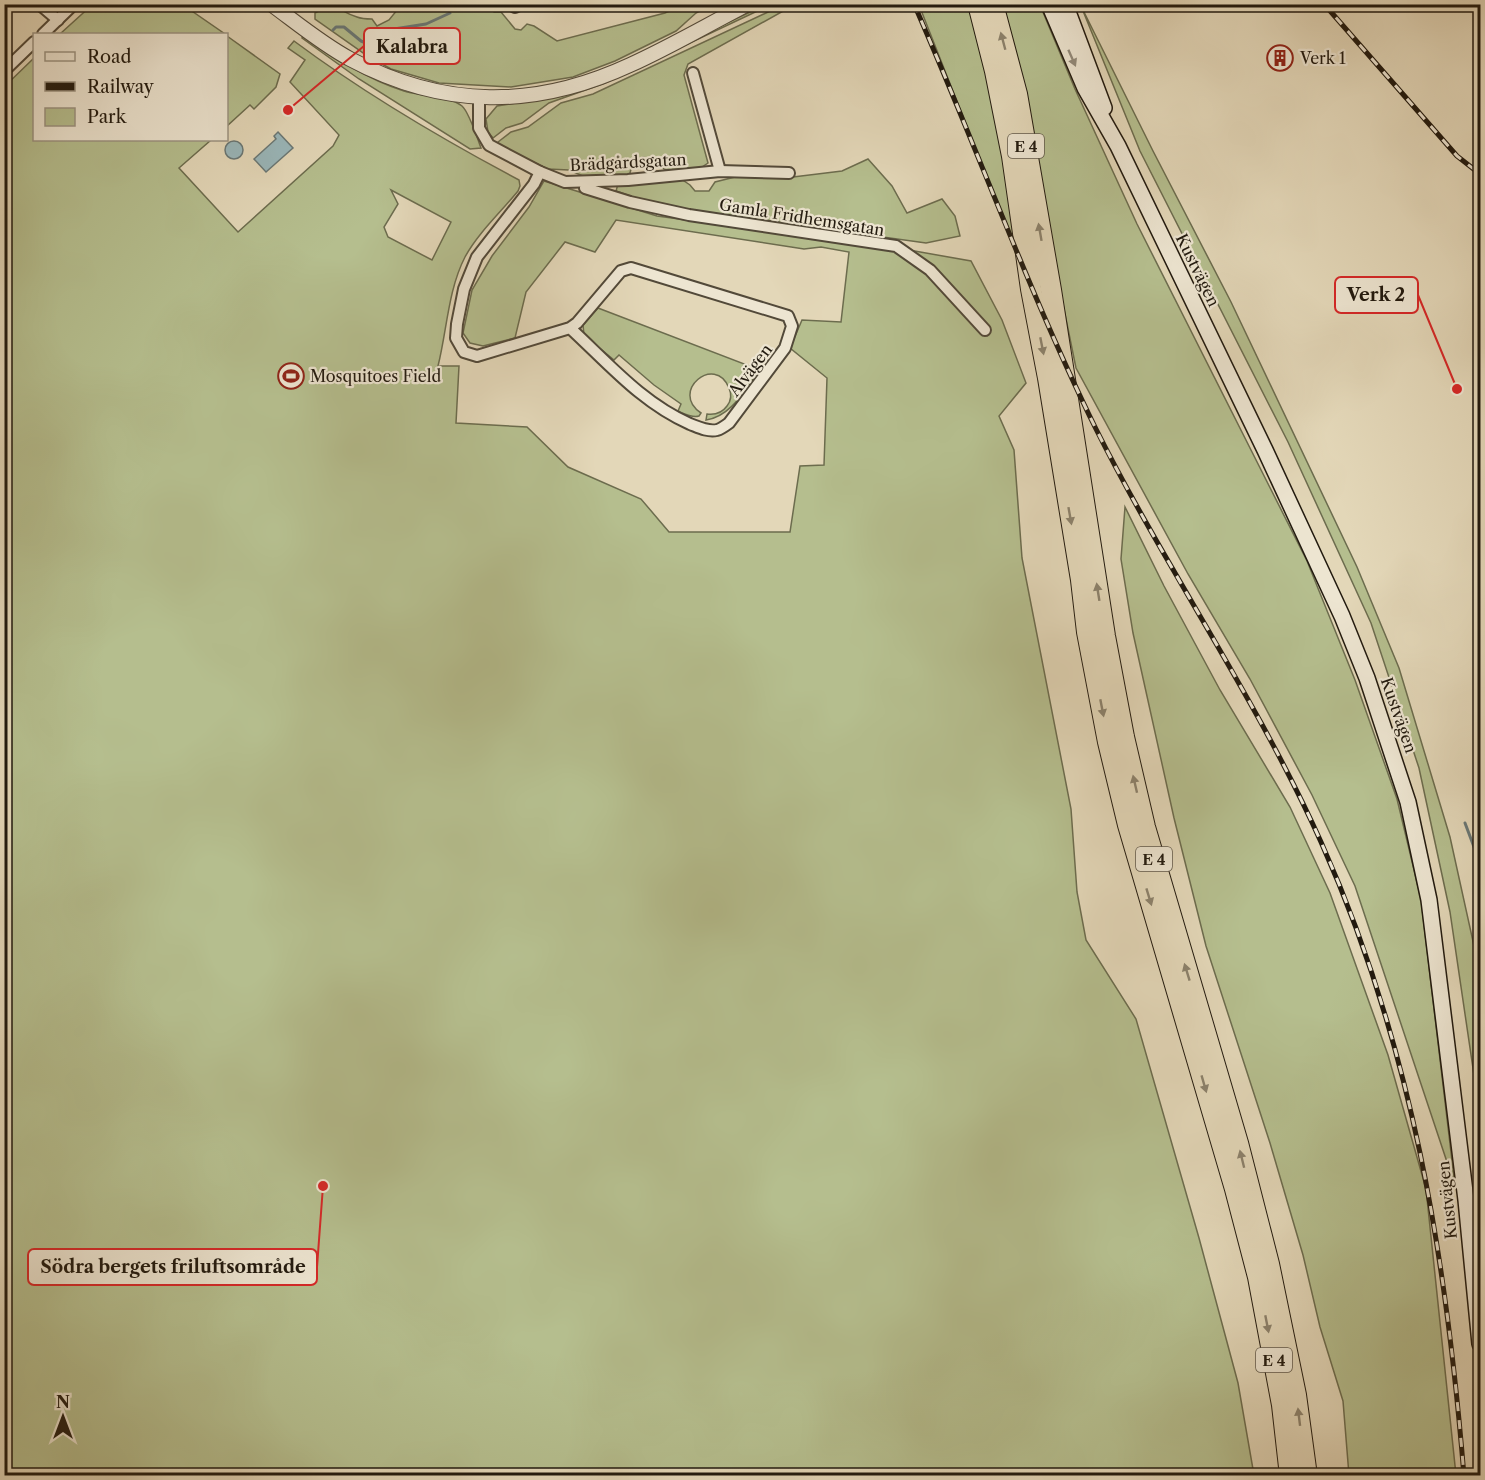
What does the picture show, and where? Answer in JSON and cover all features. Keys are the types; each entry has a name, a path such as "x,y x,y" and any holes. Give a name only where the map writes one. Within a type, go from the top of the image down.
{"highway":[{"name":"E 4","path":"978,4 995,71 1012,156 1031,289 1048,378 1088,632 1108,742 1128,825 1235,1189 1258,1277 1282,1405 1290,1476"},
{"name":"E 4","path":"993,4 1017,94 1105,636 1124,737 1145,827 1238,1143 1269,1264 1296,1395 1307,1476"}],"main road":[{"name":"Kustvägen","path":"1049,4 1085,88 1118,146 1320,567 1367,678 1399,772 1408,802 1429,900 1479,1315 1480,1344"},
{"name":"Kustvägen","path":"1065,4 1118,146"}],"street":[{"path":"39,4 58,20"},
{"path":"44,33 74,4"},
{"path":"271,4 339,52 364,66 423,88 479,98 552,93 591,81 630,65 748,4"},
{"path":"510,4 515,7 521,4"},
{"path":"4,71 33,43"},
{"path":"693,73 720,171"},
{"name":"Brädgårdsgatan","path":"479,98 480,128 486,142 503,154 565,182 628,180 720,171 789,173"},
{"name":"Alvägen","path":"540,172 534,184 477,257 464,289 456,338 464,352 477,356 570,328 577,323 621,271 631,268 788,316 792,326 785,348 729,423 719,430 709,430 673,417 637,391 570,328"},
{"name":"Gamla Fridhemsgatan","path":"585,188 630,202 679,213 896,246 930,270 985,330"}],"green space":[{"path":"402,4 488,5 494,12 501,12 515,29 521,30 527,24 534,26 557,41 665,13 682,5 710,5 696,13 676,31 615,61 573,77 511,87 439,83 391,69 369,57 315,19 315,13 334,7 359,18 372,19 377,26 389,20"},
{"path":"92,5 183,5 224,33 61,33"},
{"path":"765,5 770,5 605,83 549,103 522,123 506,128 493,138 488,132 486,119 497,106 548,98 626,71"},
{"path":"783,5 794,5 688,64 684,75 708,163 699,169 674,171 664,169 658,161 643,157 632,165 629,177 590,179 569,170 548,169 498,145 498,142 511,132 528,127 561,103 593,94"},
{"path":"919,5 973,5 991,76 1023,269"},
{"path":"1002,5 1040,5 1075,89 1137,224 1307,561 1355,680 1397,799 1421,899 1455,1186 1355,886 1312,795 1250,679 1188,574 1076,368"},
{"path":"1081,6 1231,302 1357,567 1399,668 1450,837 1480,973 1480,1131 1450,912 1419,768 1371,623 1288,442 1140,151"},
{"path":"303,35 339,60 390,86 443,98 462,106 481,148 470,149 359,79 302,38"},
{"path":"228,37 280,74 276,87 254,109 250,105 228,125"},
{"path":"294,41 404,115 519,180 518,191 483,231 465,257 448,310 438,366 459,366 456,423 527,427 568,467 641,499 669,532 790,532 800,466 824,465 827,378 790,348 802,320 841,322 849,252 821,247 804,249 616,220 595,252 565,242 526,292 515,338 483,346 470,343 463,333 472,290 492,256 529,207 544,181 657,216 909,250 971,261 1002,320 1026,383 999,416 1014,450 1022,558 1071,809 1077,892 1086,940 1136,1019 1238,1383 1254,1475 5,1476 5,86 33,59 33,141 210,141 179,168 238,232 333,146 339,135 290,82 305,60 288,48","holes":["391,190 451,222 432,260 388,237 384,227 398,204"]},
{"path":"868,159 892,186 907,213 942,199 955,216 960,236 926,243 659,206 616,191 618,184 681,179 695,191 709,191 715,182 735,177 793,177 842,171"},
{"path":"598,308 760,370 731,407 706,420 707,414 718,413 725,408 731,393 722,378 714,374 706,375 698,380 692,387 690,395 692,404 701,413 699,416 691,416 678,411 681,404 654,385 619,355 614,360 584,335 583,325"},
{"path":"1125,507 1220,690 1290,807 1330,893 1388,1055 1426,1189 1456,1475 1349,1475 1343,1401 1320,1327 1303,1255 1270,1143 1206,946 1174,818 1133,633 1121,559"}],"water":[{"path":"278,132 293,148 266,172 254,159 276,139 274,136"},
{"path":"234,141 240,144 243,150 240,156 234,159 228,156 225,150 228,144"}],"waterway":[{"path":"333,30 336,27 344,27 366,43 394,29 426,24 450,13"},
{"path":"1465,823 1480,863"}],"railway":[{"path":"914,4 1071,377 1123,481 1269,737 1321,842 1353,918 1379,996 1420,1152 1447,1312 1464,1476"},
{"path":"1324,4 1457,156 1480,174"}],"place":[{"name":"Verk 1","path":"1280,58"},
{"name":"Kalabra","path":"288,110"},
{"name":"Mosquitoes Field","path":"291,376"},
{"name":"Verk 2","path":"1457,389"},
{"name":"Södra bergets friluftsområde","path":"323,1186"}]}
